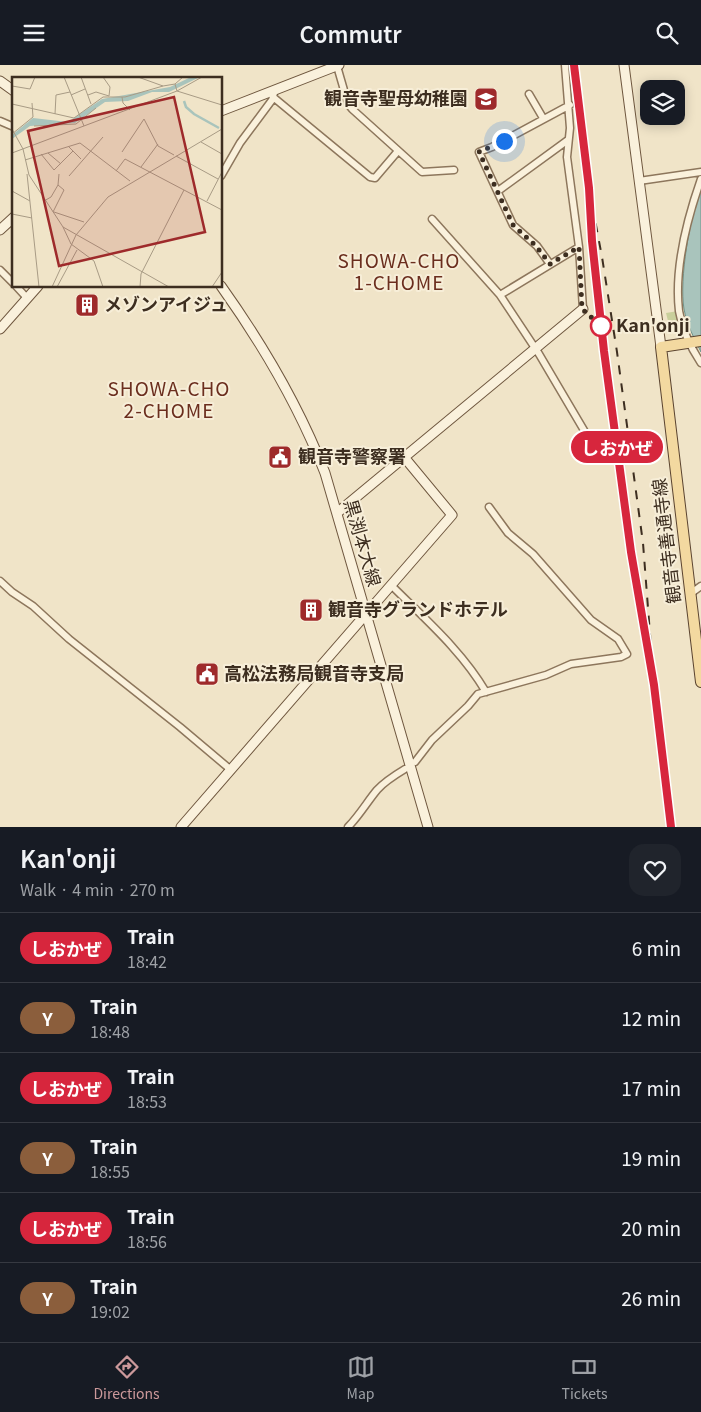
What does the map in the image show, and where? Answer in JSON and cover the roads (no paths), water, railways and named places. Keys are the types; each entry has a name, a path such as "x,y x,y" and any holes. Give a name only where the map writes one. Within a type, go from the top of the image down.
{"main road":[{"path":"222,111 274,93 338,65"},
{"path":"624,65 661,347 701,341"},
{"path":"0,81 12,90"},
{"path":"0,230 12,219"},
{"path":"0,329 37,287"},
{"name":"黒渕本大線","path":"222,287 258,340 300,413 312,438 325,473 428,827"},
{"path":"336,513 582,309"},
{"name":"観音寺善通寺線","path":"661,347 701,682"},
{"path":"181,827 452,515 404,457"}],"street":[{"path":"338,65 348,104 398,151 422,171 454,170"},
{"path":"565,65 570,105 567,157 579,247 582,309"},
{"path":"222,174 240,143 274,93 370,177 375,178 398,151"},
{"path":"529,94 543,118"},
{"path":"550,264 536,246 513,225 479,152 492,147 570,105"},
{"path":"0,121 12,126"},
{"path":"498,191 568,141"},
{"path":"639,181 701,172"},
{"path":"701,179 690,218 680,271 680,311 684,330 701,363"},
{"path":"432,219 500,295 535,348 585,432"},
{"path":"500,295 579,247"},
{"path":"0,270 12,282"},
{"path":"17,287 27,298"},
{"path":"415,762 432,741 478,694 546,675 571,664 621,657 627,653 618,639 591,620 533,554 508,533 489,507"},
{"path":"0,581 12,592 33,605 70,639 231,770"},
{"path":"392,586 464,660 477,676 486,692"},
{"path":"690,594 701,586"},
{"path":"348,827 377,791 394,775 405,769"}],"water":[{"path":"701,187 701,352 687,321 684,309 683,281 686,248"}],"railway":[{"path":"574,65 590,195"},
{"path":"589,188 617,352 643,543 654,686 672,827"},
{"path":"591,225 604,351 643,629"}],"train":[{"name":"しおかぜ","path":"574,65 589,188 592,241 604,351 631,552 654,685 671,827"}],"place":[{"name":"観音寺聖母幼稚園","path":"486,99"},
{"name":"メゾンアイジュ","path":"87,305"},
{"name":"Kan'onji","path":"601,326"},
{"name":"観音寺警察署","path":"280,457"},
{"name":"観音寺グランドホテル","path":"311,610"},
{"name":"高松法務局観音寺支局","path":"207,674"}],"district":[{"name":"SHOWA-CHO 1-CHOME","path":"399,272"},
{"name":"SHOWA-CHO 2-CHOME","path":"169,400"}]}
